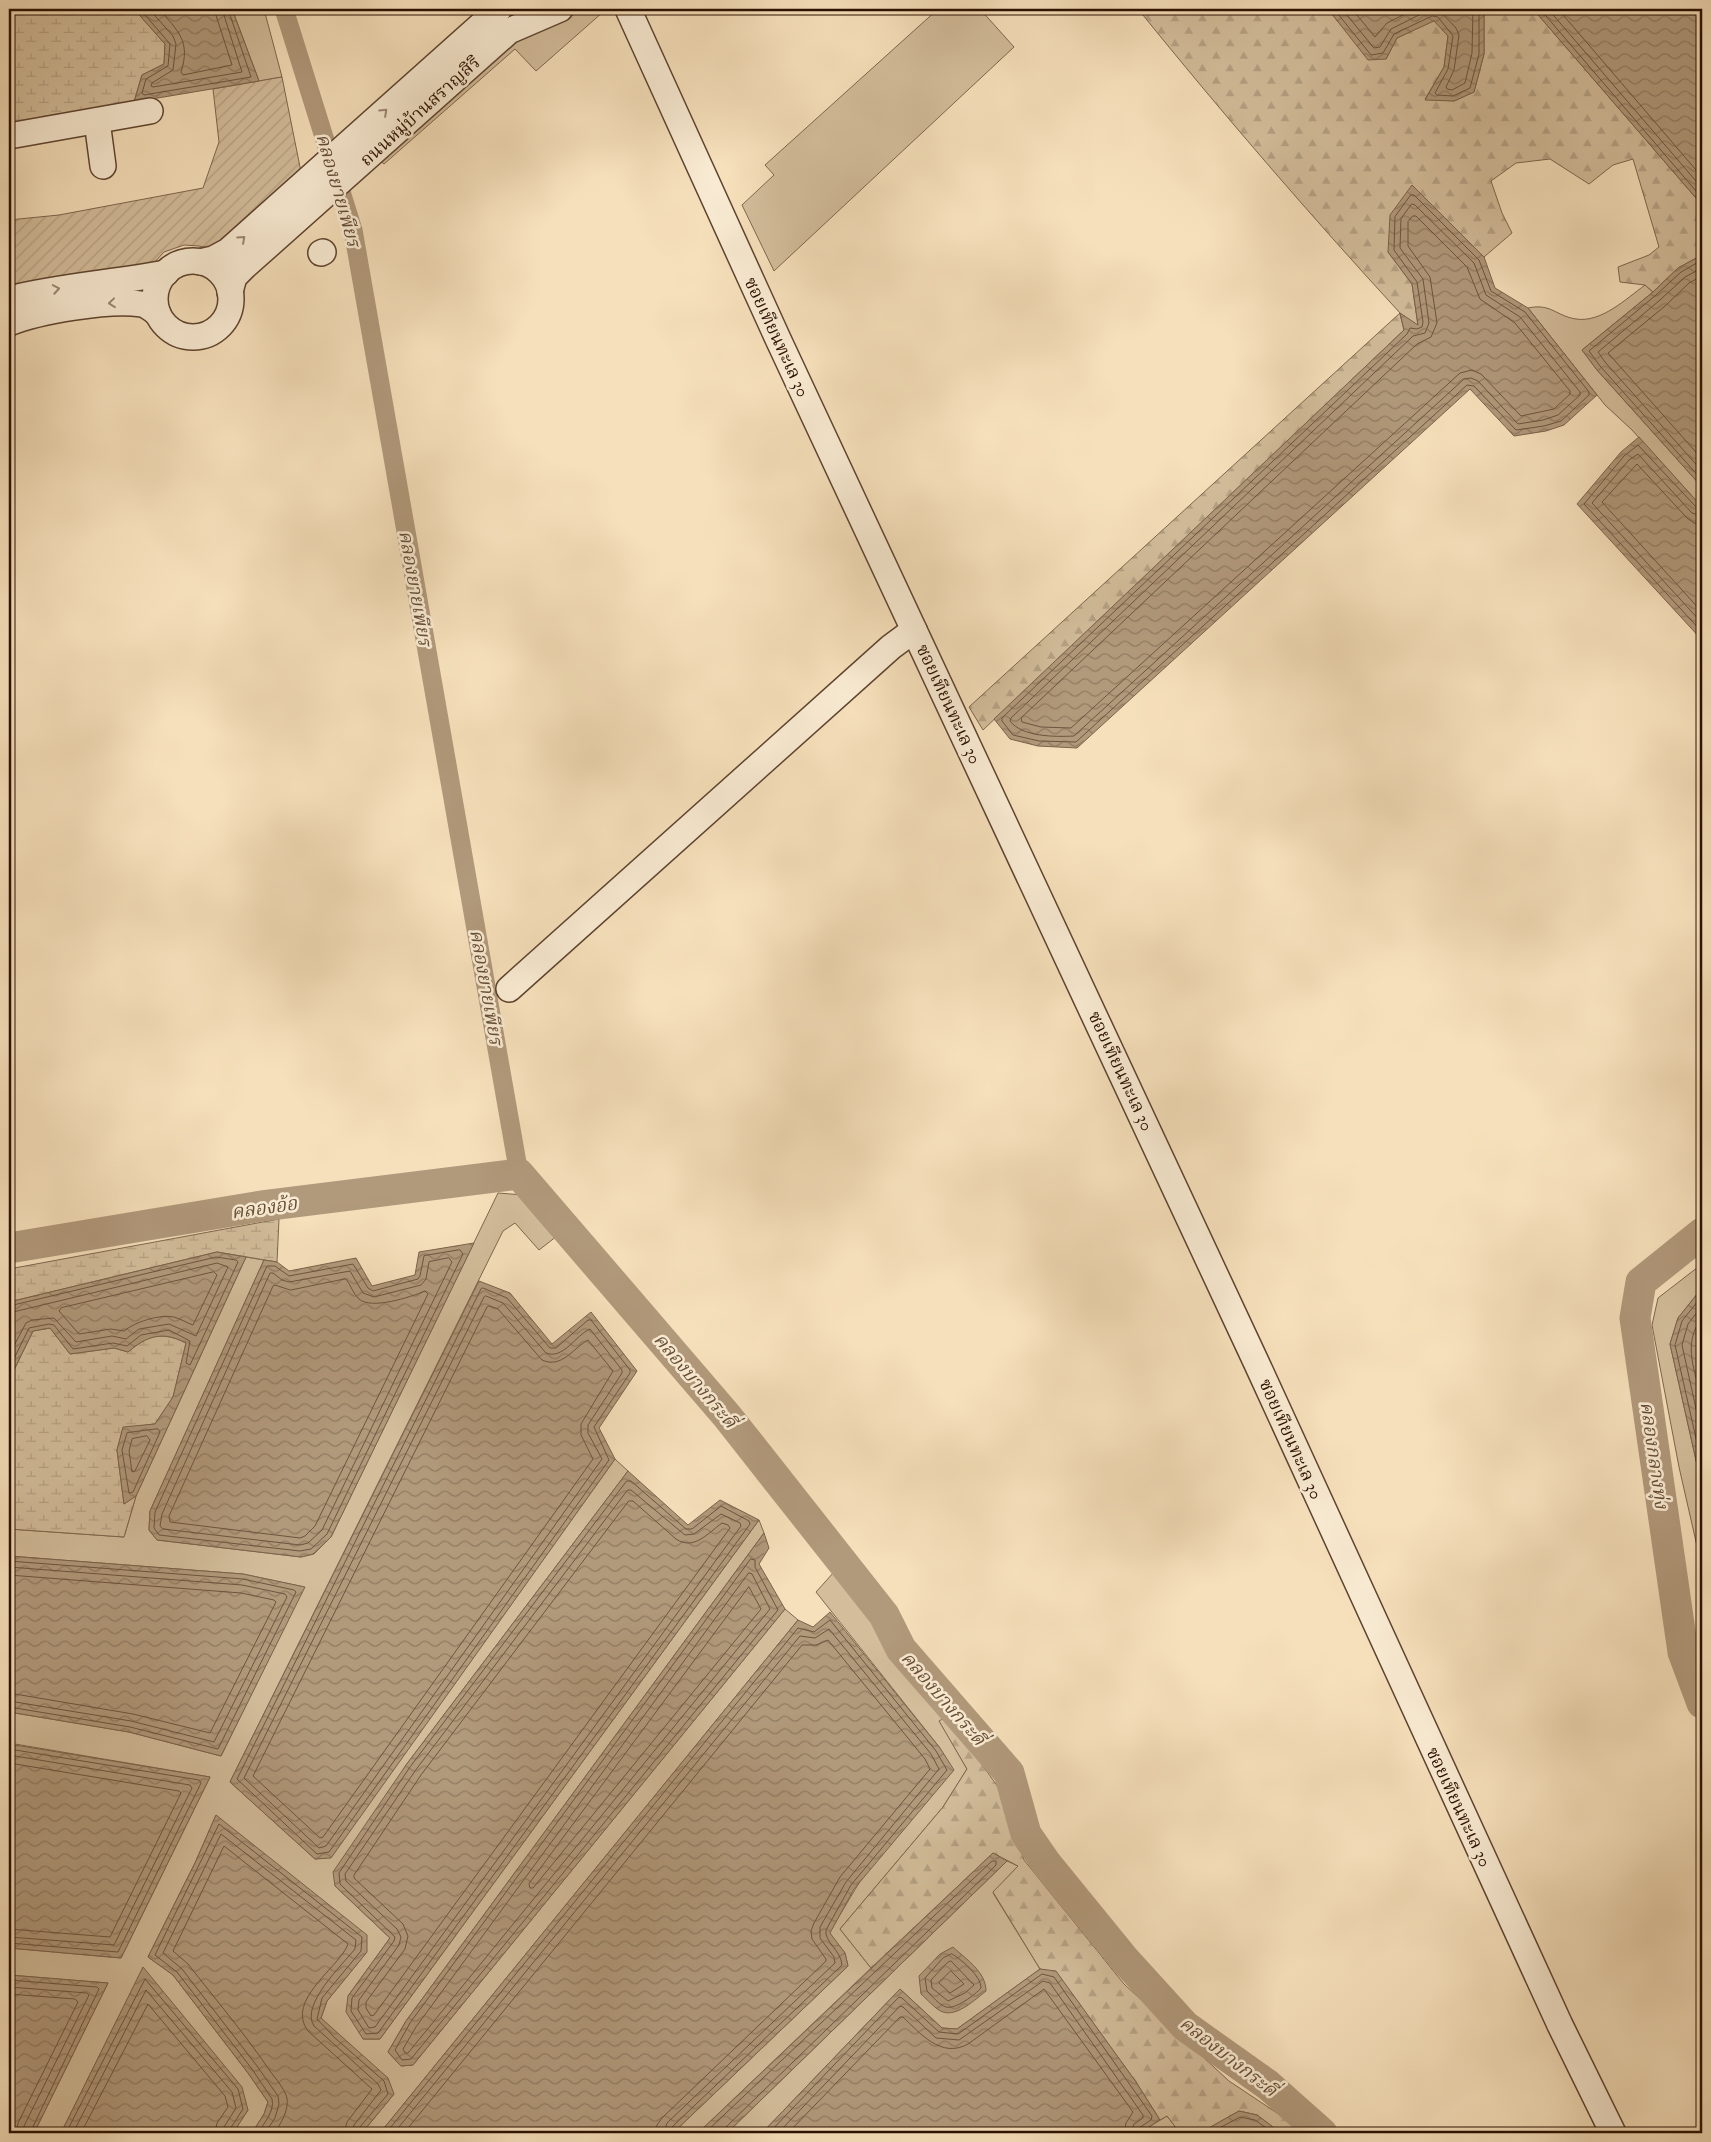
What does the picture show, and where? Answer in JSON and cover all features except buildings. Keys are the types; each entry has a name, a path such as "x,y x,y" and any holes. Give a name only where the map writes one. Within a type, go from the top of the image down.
{"street":[{"name":"ถนนหมู่บ้านสราญสิริ","path":"200,262 213,259 228,251 306,197 355,169 415,100 499,9"},
{"path":"503,9 505,17 512,24 524,25"},
{"name":"ถนนหมู่บ้านสราญสิริ","path":"230,292 234,277 306,197 348,146 415,100 509,31 560,9"},
{"name":"ซอยเทียนทะเล 30","path":"628,9 914,630 1245,1338 1560,2025 1613,2133"},
{"path":"9,136 150,111"},
{"path":"96,120 103,166"},
{"path":"9,323 75,308 120,302 144,304 158,314 165,324 175,332 186,336 198,336 210,333 220,326 228,310 230,292 226,281 219,271 208,264 183,262 171,267 156,288 155,301 158,314"},
{"path":"9,300 70,286 166,273"},
{"path":"509,989 891,647 914,630"}],"green space":[{"path":"9,9 134,9 165,44 164,64 142,75 134,102 9,124"},
{"path":"232,9 264,9 282,77 259,81"},
{"path":"588,9 603,9 603,12 536,71 515,49 384,164 379,160 498,54 529,32"},
{"path":"938,9 980,9 1014,47 774,271 742,205 774,175 765,165"},
{"path":"1138,9 1328,9 1344,29 1386,59 1397,38 1434,20 1448,36 1444,67 1425,99 1454,101 1474,92 1484,54 1484,9 1533,9 1702,205 1702,255 1678,268 1653,292 1645,285 1620,282 1618,267 1649,255 1659,247 1633,159 1613,165 1589,184 1550,159 1516,163 1491,181 1502,213 1512,233 1484,257 1412,186 1388,252 1412,284 1418,326 1400,314 1404,330 983,730 969,707 1400,313 1267,163"},
{"path":"282,77 301,172 218,250 184,245 164,252 144,274 9,294 9,220 59,215 203,188 219,142 213,89"},
{"path":"1645,285 1653,292 1582,350 1597,370 1702,487 1702,507 1632,430 1605,405 1528,308 1548,308 1569,317 1585,319 1604,314 1613,309"},
{"path":"498,1193 523,1195 557,1236 539,1250 515,1223 503,1231 230,1782 315,1859 331,1857 615,1459 628,1471 406,1765 335,1886 390,1938 348,1996 363,2039 380,2039 759,1520 764,1533 406,2021 388,2052 401,2066 413,2065 785,1609 798,1620 380,2133 362,2133 394,2094 321,2018 327,2001 366,1953 216,1815 195,1863 148,1957 173,1975 248,2073 268,2102 264,2114 252,2133 233,2133 248,2110 143,1968 61,2133 34,2133 108,1983 9,1975 9,1948 121,1958 210,1777 9,1743 9,1712 129,1732 221,1756 304,1587 243,1574 9,1556 9,1529 124,1537 136,1496 246,1257 264,1260 150,1511 149,1530 157,1540 301,1557 314,1554 331,1537"},
{"path":"279,1219 277,1262 217,1252 9,1302 9,1269"},
{"path":"1702,1264 1702,1288 1678,1318 1670,1344 1702,1487 1702,1568 1679,1467 1652,1325 1658,1298"},
{"path":"50,1328 70,1354 114,1348 128,1352 142,1342 162,1336 186,1343 173,1397 155,1424 123,1428 117,1450 124,1504 136,1496 124,1537 9,1529 9,1385 14,1370 33,1331"},
{"path":"834,1572 948,1716 940,1722 967,1769 943,1807 840,1929 871,1968 698,2133 673,2133 848,1966 845,1953 829,1933 940,1748 816,1592"},
{"path":"948,1716 1005,1797 1024,1860 1124,1984 1229,2081 1307,2133 1281,2133 1257,2115 1239,2111 1200,2133 1180,2133 1167,2116 1160,2120 1136,2082 1056,1972 1040,1969 993,1892 1018,1866 993,1853 871,1968 840,1929 943,1807 967,1769 939,1721"},
{"path":"1007,1861 1018,1866 993,1893 1040,1969 957,2029 942,2028 900,1989 762,2133 727,2133"},
{"path":"1167,2116 1180,2133 1139,2133"}],"water":[{"path":"134,9 232,9 259,81 134,102 142,75 164,64 165,44"},
{"path":"1328,9 1484,9 1484,54 1474,92 1454,101 1425,100 1444,67 1448,36 1434,21 1397,38 1386,59 1368,60"},
{"path":"1533,9 1702,9 1702,205"},
{"path":"1412,185 1484,257 1495,288 1528,308 1597,395 1564,425 1546,431 1514,436 1470,389 1077,748 1038,746 1010,739 994,719 1404,330 1400,313 1418,325 1412,284 1388,252 1390,215"},
{"path":"1702,255 1702,487 1597,370 1582,350 1653,292 1678,268"},
{"path":"1639,437 1702,507 1702,640 1577,504 1621,452"},
{"path":"474,1243 331,1537 313,1554 301,1557 157,1540 149,1530 150,1511 264,1260 277,1262 289,1271 356,1258 372,1286 415,1275 419,1252"},
{"path":"217,1252 246,1257 136,1496 124,1504 117,1450 123,1427 155,1424 173,1397 186,1343 163,1336 142,1342 128,1352 114,1348 70,1354 50,1328 33,1331 14,1370 9,1385 9,1302"},
{"path":"479,1281 510,1293 552,1344 591,1312 637,1371 599,1428 615,1459 331,1858 315,1859 230,1782"},
{"path":"1702,1288 1702,1487 1670,1344 1678,1318"},
{"path":"628,1471 688,1525 720,1500 759,1520 380,2039 363,2039 346,2012 348,1996 390,1938 335,1886 333,1872 406,1765"},
{"path":"764,1533 769,1548 759,1564 785,1609 413,2065 401,2066 388,2052 406,2021"},
{"path":"9,1556 243,1574 305,1587 221,1756 129,1732 9,1712"},
{"path":"830,1612 940,1748 954,1770 854,1889 830,1933 845,1953 848,1966 673,2133 380,2133 798,1620 813,1627"},
{"path":"9,1744 210,1777 121,1958 9,1948"},
{"path":"216,1815 367,1935 367,1952 327,2001 321,2018 388,2078 394,2094 362,2133 252,2133 264,2114 268,2102 173,1975 148,1957 195,1863"},
{"path":"993,1853 1007,1861 727,2133 698,2133"},
{"path":"953,1947 979,1972 983,1978 986,1991 960,2010 948,2013 937,2009 921,1994 919,1976 940,1954"},
{"path":"143,1967 242,2087 248,2110 233,2133 61,2133"},
{"path":"1040,1969 1056,1971 1136,2082 1160,2120 1139,2133 762,2133 900,1989 942,2028 957,2029"},
{"path":"9,1975 108,1983 34,2133 9,2133"},
{"path":"1239,2111 1257,2115 1281,2133 1200,2133"}],"waterway":[{"name":"คลองยายเพียร","path":"284,9 353,230 519,1174"},
{"name":"คลองบางกระดี่","path":"9,1248 262,1206 519,1174 727,1416 884,1615 901,1649 1009,1773 1026,1834 1046,1863 1125,1960 1185,2026 1268,2085 1322,2133"},
{"name":"คลองกลางทุ่ง","path":"1702,1233 1641,1282 1635,1318 1683,1652 1702,1703"}],"water label":[{"name":"คลองอ้อ","path":"264,1207"}]}
